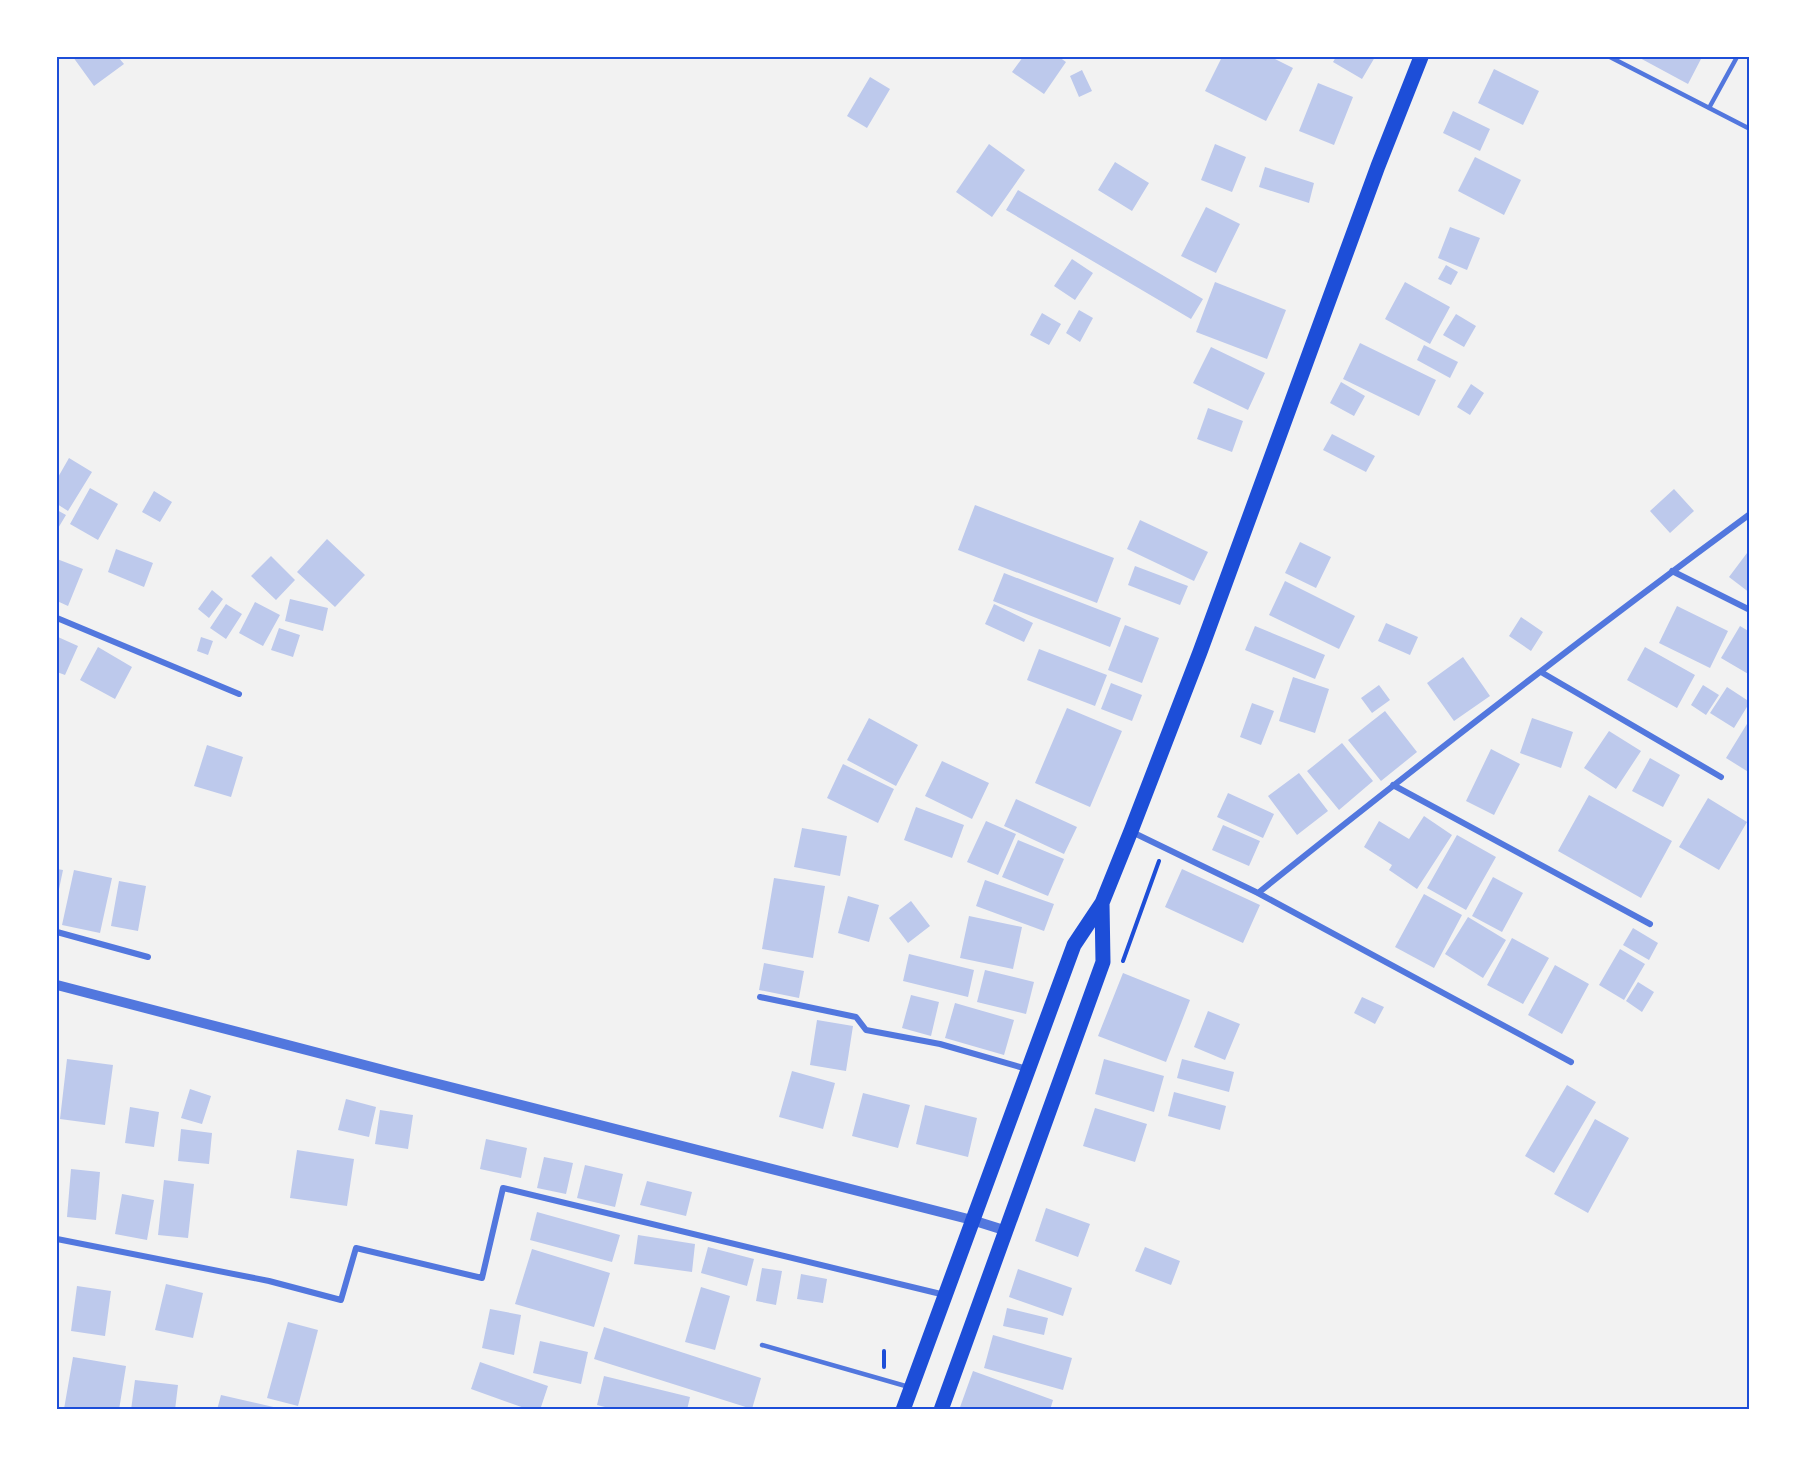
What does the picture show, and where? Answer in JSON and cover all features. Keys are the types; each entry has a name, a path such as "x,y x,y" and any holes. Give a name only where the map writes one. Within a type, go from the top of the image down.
{"main road":[{"path":"903,1410 1074,945 1102,903 1131,831 1200,652 1378,166 1421,57"},
{"path":"941,1410 1103,962 1102,903"}],"street":[{"path":"1258,893 1393,785 1750,514"},
{"path":"1672,571 1750,610"},
{"path":"57,618 239,694"},
{"path":"1541,672 1721,777"},
{"path":"1393,785 1650,924"},
{"path":"1131,831 1258,893 1571,1062"},
{"path":"57,932 148,957"},
{"path":"57,985 972,1220 1007,1231"},
{"path":"760,997 856,1017 866,1030 940,1044 1027,1069"},
{"path":"57,1239 269,1281 341,1300 356,1248 482,1278 503,1188 946,1295"}],"lane":[{"path":"1610,57 1750,129"},
{"path":"1709,108 1737,57"},
{"path":"762,1345 912,1387"}],"building":[{"path":"73,57 118,57 124,64 94,86"},
{"path":"1023,57 1059,57 1066,62 1044,94 1012,72"},
{"path":"1222,57 1271,57 1293,68 1266,121 1205,91"},
{"path":"1336,57 1375,57 1362,79 1333,62"},
{"path":"1638,57 1702,57 1688,84"},
{"path":"1494,69 1539,91 1523,125 1478,103"},
{"path":"1082,70 1092,91 1079,97 1070,76"},
{"path":"870,77 890,89 867,128 847,116"},
{"path":"1318,83 1353,97 1334,145 1299,131"},
{"path":"1453,111 1490,129 1480,151 1443,133"},
{"path":"989,144 1025,170 992,217 956,192"},
{"path":"1215,144 1246,157 1232,192 1201,180"},
{"path":"1475,157 1521,180 1504,215 1458,191"},
{"path":"1115,162 1149,183 1132,211 1098,190"},
{"path":"1265,167 1314,183 1309,203 1259,187"},
{"path":"1018,190 1203,299 1191,319 1006,210"},
{"path":"1206,207 1240,224 1216,273 1181,256"},
{"path":"1450,227 1480,238 1467,270 1438,258"},
{"path":"1072,259 1093,273 1075,300 1054,286"},
{"path":"1446,265 1458,272 1451,285 1438,279"},
{"path":"1215,282 1286,310 1267,359 1196,332"},
{"path":"1405,282 1450,307 1430,344 1385,319"},
{"path":"1079,310 1093,318 1080,342 1066,333"},
{"path":"1042,313 1061,324 1049,345 1030,335"},
{"path":"1456,314 1476,326 1464,347 1443,335"},
{"path":"1360,343 1436,380 1419,416 1343,379"},
{"path":"1424,345 1458,362 1450,378 1417,360"},
{"path":"1211,347 1265,373 1248,410 1193,383"},
{"path":"1341,382 1365,396 1354,416 1330,403"},
{"path":"1471,384 1484,393 1470,415 1457,407"},
{"path":"1208,408 1243,421 1232,452 1197,439"},
{"path":"1332,434 1375,456 1366,472 1323,450"},
{"path":"69,458 92,472 68,511 57,504 57,479"},
{"path":"90,488 118,504 98,540 70,524"},
{"path":"1674,489 1694,511 1670,533 1650,511"},
{"path":"154,491 172,502 160,522 142,512"},
{"path":"975,505 1114,558 1097,603 958,550"},
{"path":"57,510 66,515 57,530"},
{"path":"1140,520 1208,552 1194,581 1127,549"},
{"path":"327,539 365,575 335,607 297,572"},
{"path":"1300,542 1331,557 1316,588 1285,573"},
{"path":"116,549 153,563 144,587 108,572"},
{"path":"1750,549 1750,593 1729,577"},
{"path":"271,556 295,580 276,600 251,576"},
{"path":"57,559 83,569 68,606 57,601"},
{"path":"1135,566 1188,586 1180,605 1128,585"},
{"path":"1004,573 1121,618 1110,647 993,601"},
{"path":"1285,581 1355,616 1339,649 1269,615"},
{"path":"212,590 223,599 209,618 198,609"},
{"path":"290,599 328,608 323,631 285,621"},
{"path":"255,602 280,615 263,646 239,633"},
{"path":"226,604 242,614 226,639 210,628"},
{"path":"994,604 1033,623 1024,642 985,624"},
{"path":"1677,606 1728,631 1710,668 1659,643"},
{"path":"1521,617 1543,632 1531,651 1509,636"},
{"path":"1386,623 1418,637 1410,655 1378,641"},
{"path":"1125,625 1159,638 1142,683 1108,670"},
{"path":"1255,626 1325,655 1315,679 1245,650"},
{"path":"1740,626 1750,632 1750,675 1721,658"},
{"path":"279,628 300,635 293,657 271,650"},
{"path":"58,637 78,646 65,675 57,672"},
{"path":"201,637 213,641 208,655 197,651"},
{"path":"98,647 132,667 115,699 80,680"},
{"path":"1645,647 1695,675 1677,708 1627,680"},
{"path":"1039,649 1107,675 1095,706 1027,680"},
{"path":"1463,657 1490,696 1454,721 1427,683"},
{"path":"1293,677 1329,689 1315,733 1279,721"},
{"path":"1111,683 1142,695 1132,721 1101,709"},
{"path":"1379,685 1390,700 1372,713 1361,698"},
{"path":"1703,685 1719,695 1706,715 1691,705"},
{"path":"1727,687 1750,702 1734,728 1710,713"},
{"path":"1252,703 1274,711 1261,745 1240,737"},
{"path":"1067,708 1122,731 1090,807 1035,783"},
{"path":"1385,711 1417,752 1381,781 1348,740"},
{"path":"869,718 918,745 896,786 847,760"},
{"path":"1532,718 1573,732 1561,768 1520,753"},
{"path":"1750,719 1750,773 1726,758"},
{"path":"1609,731 1641,751 1616,789 1584,768"},
{"path":"1342,743 1373,781 1339,810 1307,771"},
{"path":"207,745 243,757 231,797 194,786"},
{"path":"1491,749 1520,764 1494,815 1466,801"},
{"path":"1650,758 1680,775 1663,807 1632,791"},
{"path":"942,761 989,783 972,819 925,796"},
{"path":"843,764 894,789 878,823 827,798"},
{"path":"1299,773 1328,811 1297,835 1268,796"},
{"path":"1228,793 1274,814 1263,838 1217,817"},
{"path":"1589,795 1672,841 1641,898 1558,851"},
{"path":"1708,798 1747,822 1719,870 1679,847"},
{"path":"1016,799 1077,827 1064,854 1004,826"},
{"path":"916,807 964,825 952,858 904,840"},
{"path":"1424,816 1452,835 1417,889 1389,870 1392,865 1364,847 1379,821 1409,839"},
{"path":"986,821 1016,834 998,875 967,862"},
{"path":"1223,825 1260,841 1249,866 1212,850"},
{"path":"802,828 847,836 840,876 794,867"},
{"path":"1457,835 1496,857 1466,910 1427,888"},
{"path":"1018,840 1064,859 1048,896 1002,877"},
{"path":"57,869 63,870 58,894 57,894"},
{"path":"1182,869 1260,905 1243,943 1165,907"},
{"path":"74,870 112,878 100,933 62,925"},
{"path":"1493,877 1523,893 1502,932 1472,916"},
{"path":"774,878 825,886 813,958 762,949"},
{"path":"985,880 1054,904 1044,931 976,906"},
{"path":"119,881 146,886 138,931 111,926"},
{"path":"1424,894 1462,915 1434,968 1395,947"},
{"path":"848,896 879,905 869,942 838,933"},
{"path":"911,901 930,926 908,943 889,918"},
{"path":"969,916 1022,927 1013,969 960,958"},
{"path":"1468,917 1506,940 1483,978 1445,954"},
{"path":"1633,928 1658,943 1649,960 1623,945"},
{"path":"1512,938 1549,958 1523,1004 1487,985"},
{"path":"1620,949 1645,964 1624,1000 1599,985"},
{"path":"909,954 974,970 968,997 903,981"},
{"path":"764,963 804,971 799,998 759,990"},
{"path":"1555,965 1589,984 1562,1034 1528,1015"},
{"path":"985,970 1034,982 1026,1014 977,1002"},
{"path":"1123,973 1190,1000 1166,1062 1098,1036"},
{"path":"1638,982 1654,992 1642,1012 1626,1001"},
{"path":"911,995 939,1002 931,1036 902,1028"},
{"path":"1362,997 1384,1007 1375,1024 1354,1013"},
{"path":"955,1003 1014,1020 1004,1055 945,1038"},
{"path":"1208,1011 1240,1024 1225,1060 1194,1047"},
{"path":"817,1020 853,1026 846,1071 810,1065"},
{"path":"67,1059 113,1065 105,1125 60,1119"},
{"path":"1104,1059 1164,1076 1154,1112 1095,1094"},
{"path":"1182,1059 1234,1072 1229,1092 1177,1078"},
{"path":"792,1071 835,1083 823,1129 779,1117"},
{"path":"1567,1085 1596,1102 1554,1173 1525,1156"},
{"path":"190,1089 211,1096 202,1124 181,1118"},
{"path":"1174,1092 1226,1106 1220,1130 1168,1116"},
{"path":"863,1093 910,1105 898,1148 852,1136"},
{"path":"346,1099 376,1107 369,1137 338,1130"},
{"path":"925,1105 977,1118 968,1157 916,1144"},
{"path":"130,1107 159,1112 154,1147 125,1143"},
{"path":"1095,1108 1147,1124 1135,1162 1083,1146"},
{"path":"380,1110 413,1115 408,1149 375,1144"},
{"path":"1595,1119 1629,1138 1588,1213 1554,1194"},
{"path":"181,1129 212,1133 209,1164 178,1161"},
{"path":"486,1139 527,1148 521,1178 480,1169"},
{"path":"297,1150 354,1159 347,1206 290,1198"},
{"path":"544,1157 573,1163 566,1194 537,1188"},
{"path":"585,1165 623,1174 615,1207 577,1198"},
{"path":"71,1169 100,1172 96,1220 67,1217"},
{"path":"164,1180 194,1184 188,1238 158,1235"},
{"path":"647,1181 692,1192 686,1216 640,1205"},
{"path":"122,1194 154,1200 147,1240 115,1234"},
{"path":"1046,1208 1090,1224 1078,1257 1035,1241"},
{"path":"537,1212 620,1235 612,1262 530,1240"},
{"path":"638,1235 695,1244 692,1272 634,1264"},
{"path":"708,1247 754,1259 747,1286 701,1273"},
{"path":"1145,1247 1180,1261 1171,1285 1135,1271"},
{"path":"532,1249 610,1273 594,1327 515,1304"},
{"path":"762,1268 782,1271 776,1305 756,1301"},
{"path":"1018,1269 1072,1288 1063,1316 1009,1297"},
{"path":"801,1274 827,1279 823,1303 797,1299"},
{"path":"166,1284 203,1293 193,1338 155,1330"},
{"path":"77,1286 111,1291 105,1336 71,1331"},
{"path":"701,1287 730,1296 715,1350 685,1342"},
{"path":"1007,1308 1048,1318 1044,1335 1003,1326"},
{"path":"490,1309 521,1315 514,1355 482,1348"},
{"path":"288,1322 318,1330 298,1406 267,1398"},
{"path":"604,1327 761,1378 752,1409 594,1359"},
{"path":"993,1335 1072,1358 1063,1390 984,1368"},
{"path":"540,1341 588,1352 581,1384 533,1373"},
{"path":"73,1357 126,1366 119,1410 64,1409"},
{"path":"480,1362 548,1386 540,1410 530,1410 471,1389"},
{"path":"973,1371 1053,1400 1050,1410 959,1410"},
{"path":"604,1376 690,1397 687,1410 617,1410 597,1405"},
{"path":"135,1380 178,1385 175,1410 131,1410"},
{"path":"221,1395 282,1409 282,1410 217,1410"}]}
